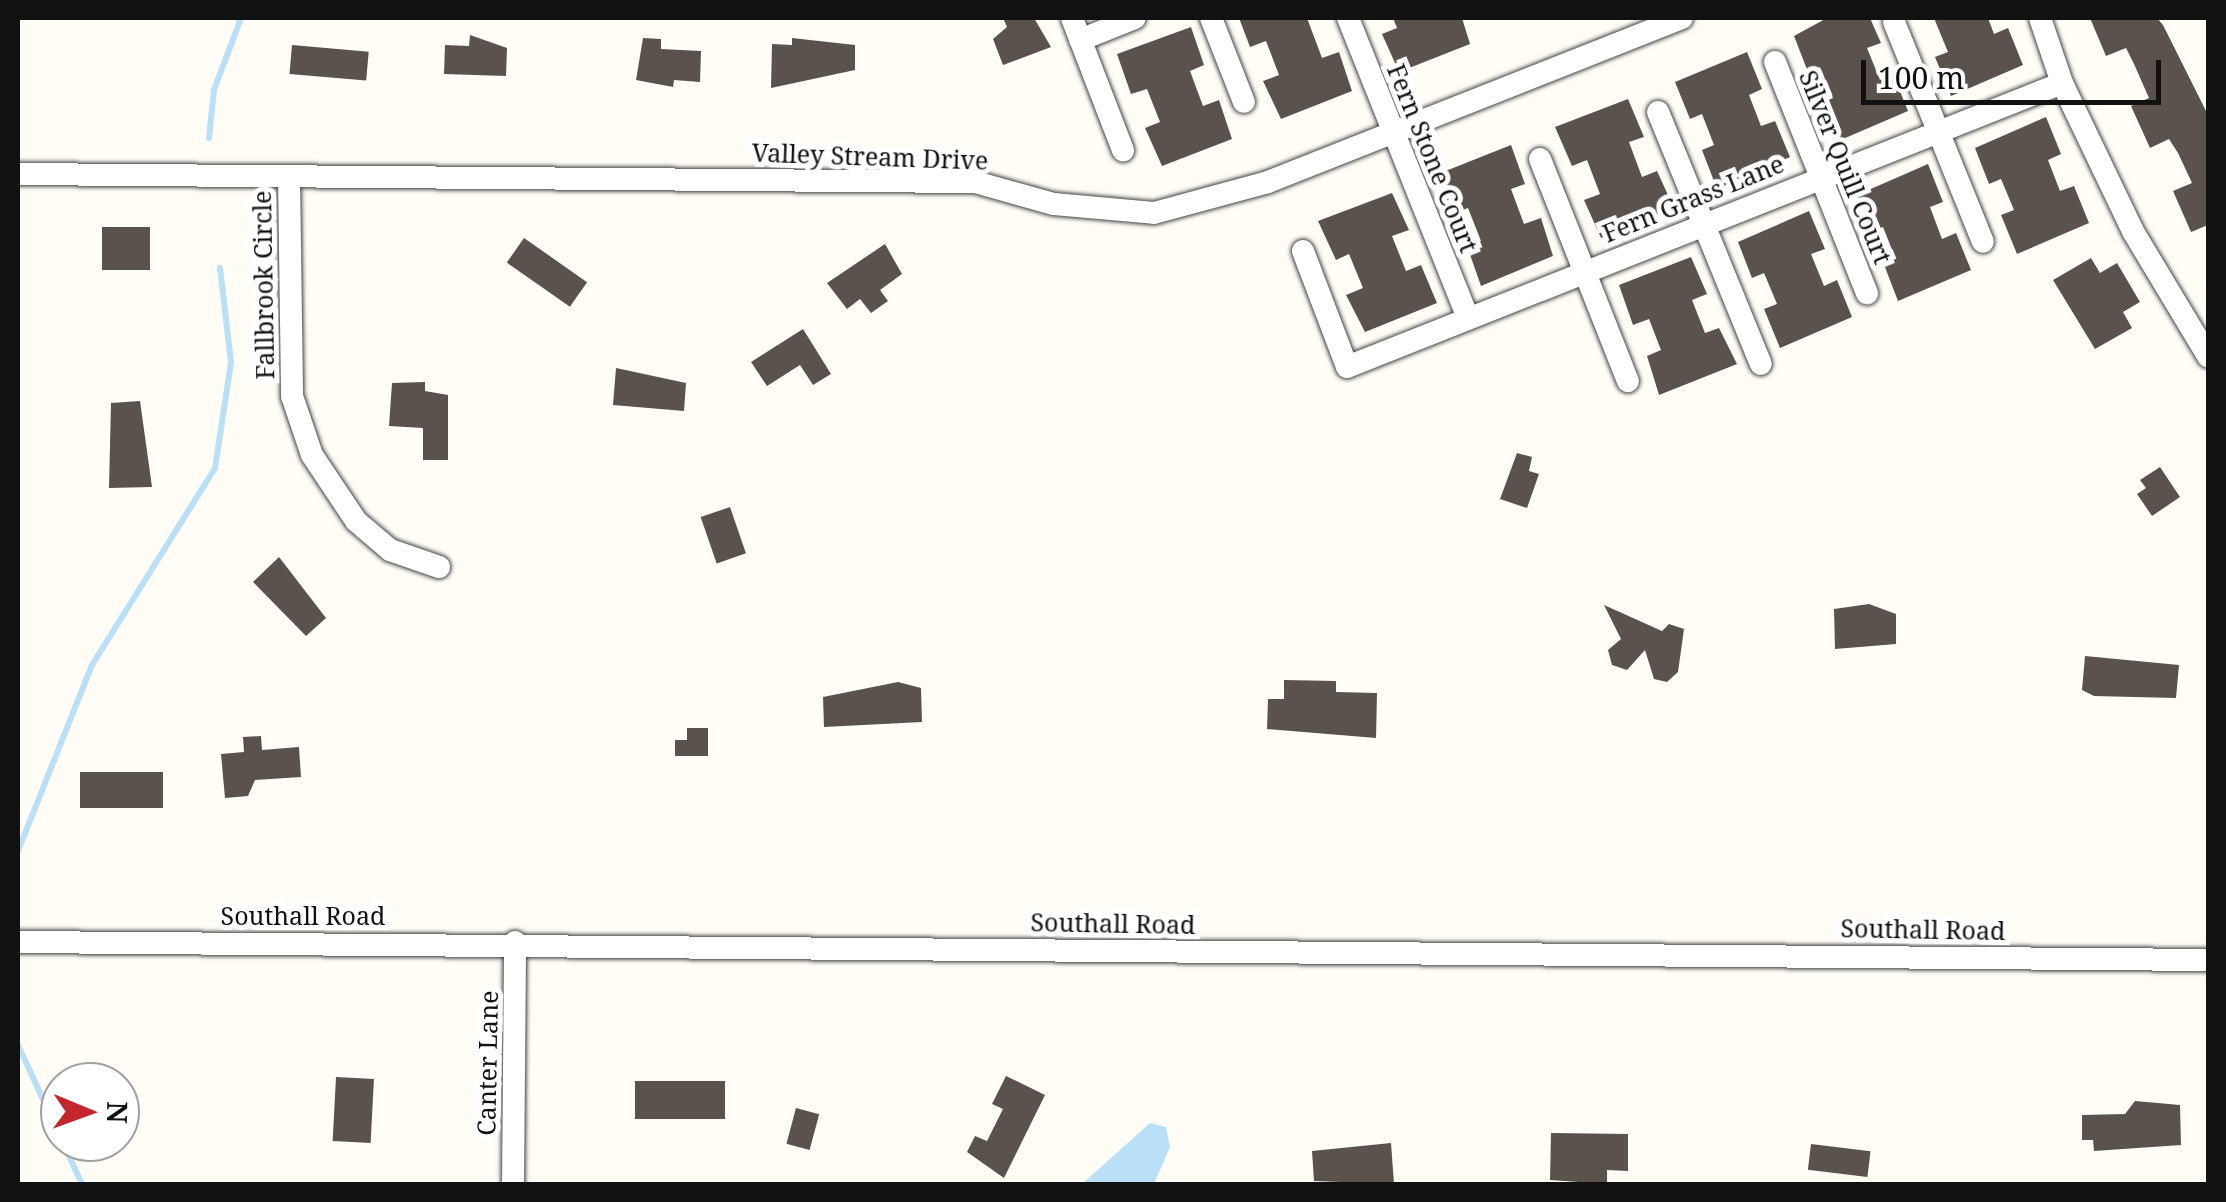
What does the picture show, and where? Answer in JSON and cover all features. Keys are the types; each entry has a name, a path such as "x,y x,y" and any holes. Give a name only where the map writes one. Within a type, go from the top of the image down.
{"street":[{"path":"1123,150 1076,28 1135,18"},
{"path":"1210,18 1244,102"},
{"name":"Fern Stone Court","path":"1348,18 1468,318"},
{"name":"Valley Stream Drive","path":"18,174 975,182 1054,204 1154,213 1202,206 1682,18"},
{"path":"2040,18 2062,83 2134,232 2208,356"},
{"path":"1894,22 1984,242"},
{"name":"Silver Quill Court","path":"1775,62 1867,293"},
{"name":"Fern Grass Lane","path":"1303,251 1347,367 1938,129 2062,83"},
{"path":"1658,112 1760,364"},
{"path":"1540,160 1628,381"},
{"name":"Fallbrook Circle","path":"290,176 292,396 312,456 356,521 390,550 439,566"},
{"name":"Southall Road","path":"18,942 516,942 2208,960"},
{"name":"Canter Lane","path":"513,1184 516,942"}],"water":[{"path":"1150,1123 1166,1127 1170,1147 1154,1184 1082,1184"}],"building":[{"path":"1003,18 1034,18 1051,47 1003,65 993,39 1007,27"},
{"path":"1239,18 1307,18 1322,58 1339,52 1352,91 1281,119 1263,81 1279,75 1266,41 1250,47"},
{"path":"1393,18 1462,18 1470,44 1399,72 1382,34 1397,28"},
{"path":"1827,18 1870,18 1881,43 1867,48 1880,80 1893,74 1908,111 1836,142 1820,104 1833,98 1820,67 1808,72 1794,36"},
{"path":"1934,18 1988,18 1994,34 2008,28 2023,65 1951,96 1935,57 1948,52"},
{"path":"2090,18 2157,18 2163,25 2208,115 2208,225 2191,232 2173,191 2192,183 2178,153 2169,139 2150,148 2131,106 2149,98 2134,64 2126,48 2106,56"},
{"path":"1191,27 1204,65 1190,71 1203,106 1219,100 1232,139 1162,166 1145,128 1160,122 1147,89 1131,94 1117,54"},
{"path":"470,35 507,48 506,76 444,74 445,45 469,46"},
{"path":"643,38 661,39 661,49 701,51 700,82 674,80 673,87 636,80"},
{"path":"792,38 855,45 855,70 771,88 772,44 792,45"},
{"path":"292,45 369,52 366,81 289,74"},
{"path":"1747,52 1762,89 1749,95 1761,126 1775,121 1790,157 1717,189 1702,150 1714,145 1702,114 1690,119 1675,82"},
{"path":"1628,99 1644,137 1629,142 1642,177 1657,171 1674,208 1601,238 1584,200 1600,194 1587,160 1572,166 1555,127"},
{"path":"2046,117 2061,154 2048,160 2060,191 2074,186 2089,223 2017,254 2001,215 2014,210 2001,179 1989,184 1975,148"},
{"path":"1511,145 1525,184 1511,189 1524,224 1541,218 1553,256 1481,286 1467,246 1481,241 1468,208 1452,214 1438,174"},
{"path":"1928,164 1943,202 1930,207 1942,239 1956,233 1971,270 1898,301 1883,262 1895,257 1883,227 1871,232 1857,195"},
{"path":"1392,193 1409,230 1392,236 1406,271 1421,265 1437,303 1365,332 1346,295 1363,288 1349,254 1336,260 1318,221"},
{"path":"1809,211 1825,249 1811,254 1824,286 1837,280 1852,317 1780,348 1764,309 1777,304 1764,273 1752,278 1738,242"},
{"path":"102,227 150,227 150,270 102,270"},
{"path":"524,238 587,282 570,307 507,263"},
{"path":"885,244 902,274 880,290 888,301 871,313 860,299 847,309 827,283"},
{"path":"1691,257 1707,294 1692,300 1705,333 1719,328 1737,364 1659,395 1647,356 1661,350 1649,319 1633,325 1619,285"},
{"path":"2091,258 2100,273 2117,263 2140,302 2123,312 2132,328 2095,349 2053,280"},
{"path":"803,329 831,374 813,385 800,365 767,386 751,362"},
{"path":"616,368 686,383 684,411 613,405"},
{"path":"425,382 425,391 448,395 448,460 423,460 423,428 389,426 392,383"},
{"path":"140,401 152,487 109,488 111,403"},
{"path":"1517,453 1532,457 1529,471 1539,474 1527,508 1500,499"},
{"path":"2160,467 2180,497 2152,516 2137,494 2146,488 2140,480"},
{"path":"730,507 746,553 717,563 701,517"},
{"path":"279,557 326,618 306,636 253,582"},
{"path":"1869,604 1896,614 1896,644 1835,649 1834,609"},
{"path":"1604,605 1662,631 1669,624 1684,629 1678,672 1667,682 1654,679 1645,650 1627,670 1612,665 1608,650 1621,639"},
{"path":"2085,656 2179,665 2176,698 2094,696 2082,690"},
{"path":"1284,680 1336,681 1336,692 1377,693 1376,738 1267,729 1268,699 1284,699"},
{"path":"898,682 921,688 922,722 824,727 823,697"},
{"path":"687,728 708,728 708,756 675,756 675,740 687,740"},
{"path":"261,736 262,750 299,747 301,777 255,780 248,796 225,798 221,754 244,752 243,737"},
{"path":"80,772 163,772 163,808 80,808"},
{"path":"1006,1076 1045,1095 1004,1178 967,1152 975,1136 987,1141 1003,1109 992,1104"},
{"path":"336,1077 374,1079 371,1143 333,1141"},
{"path":"635,1081 725,1081 725,1119 635,1119"},
{"path":"2135,1101 2180,1105 2181,1145 2094,1151 2093,1140 2082,1140 2082,1115 2125,1114"},
{"path":"796,1108 819,1114 810,1150 786,1144"},
{"path":"1551,1133 1628,1134 1628,1171 1607,1170 1607,1184 1550,1180"},
{"path":"1391,1143 1394,1184 1314,1181 1312,1151"},
{"path":"1811,1144 1871,1151 1867,1177 1808,1170"}],"waterway":[{"path":"209,138 214,90 241,18"},
{"path":"18,851 92,665 215,468 231,362 220,268"},
{"path":"18,1045 82,1184"}]}
